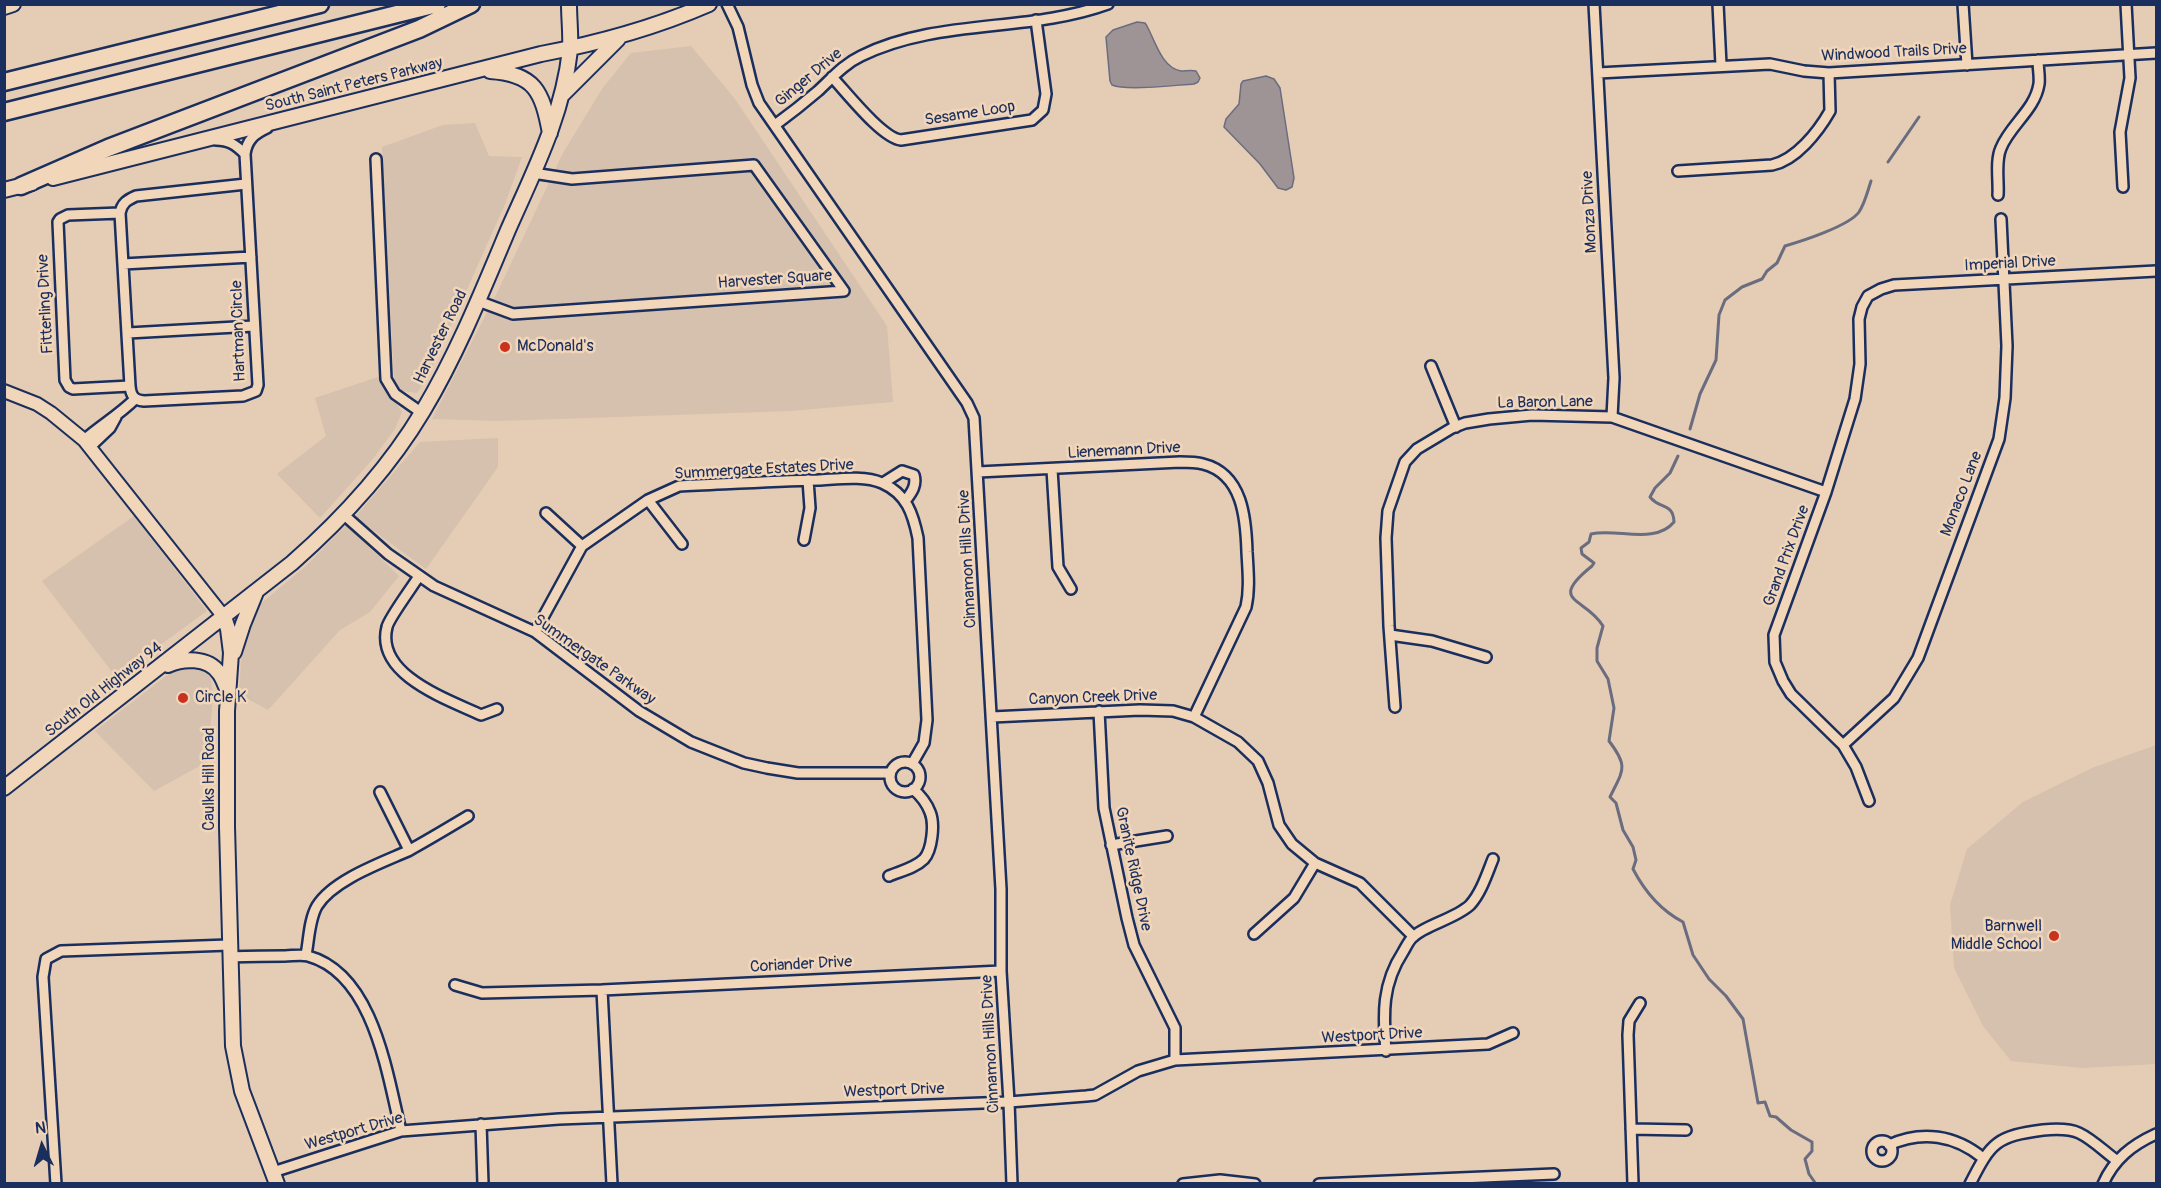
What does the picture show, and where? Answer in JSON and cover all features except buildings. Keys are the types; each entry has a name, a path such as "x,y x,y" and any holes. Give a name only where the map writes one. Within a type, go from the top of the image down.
{"highway":[{"path":"4,82 320,4"},
{"path":"4,112 437,4"},
{"path":"13,188 108,147 419,28 471,4"}],"main road":[{"path":"4,7 13,4"},
{"name":"Harvester Road","path":"224,617 306,550 343,514 371,483 422,413 451,360 550,135 562,95 570,48 569,4"},
{"name":"South Saint Peters Parkway","path":"13,188 541,54 622,36 658,25 709,4"},
{"path":"562,95 622,36"},
{"path":"477,70 510,72 528,82 538,92 546,108 550,135"},
{"path":"230,666 243,624 257,590"},
{"name":"Caulks Hill Road","path":"224,617 231,641 228,691 227,827 233,1046 242,1091 275,1178"},
{"name":"South Old Highway 94","path":"4,788 224,617"},
{"path":"155,671 173,663 188,660 206,663 218,670 228,691"}],"street":[{"name":"Cinnamon Hills Drive","path":"726,4 738,27 752,86 759,103 967,403 974,418 1001,889 1001,971 1012,1184"},
{"name":"Ginger Drive","path":"775,125 857,57 902,39 1075,14 1108,4"},
{"name":"Monza Drive","path":"1594,4 1614,378 1612,417"},
{"path":"1718,4 1721,65"},
{"path":"1963,4 1966,65"},
{"path":"2123,188 2120,132 2130,78 2126,4"},
{"name":"Sesame Loop","path":"832,77 884,132 894,139 901,140 1032,120 1043,110 1046,94 1036,20"},
{"name":"Windwood Trails Drive","path":"1598,73 1770,64 1828,73 2157,53"},
{"path":"1998,195 1999,151 2010,129 2030,107 2035,96 2039,84 2038,60"},
{"path":"1678,171 1773,165 1793,157 1830,111 1828,73"},
{"path":"204,141 226,140 245,154 250,139 276,122"},
{"name":"Hartman Circle","path":"135,399 144,401 250,394 258,385 245,154"},
{"path":"376,159 386,379 395,394 422,413"},
{"name":"Harvester Square","path":"478,301 513,314 844,291 754,165 572,179 533,173"},
{"path":"87,444 104,422 116,417 135,399 130,393 120,213 122,206 136,196 246,184"},
{"name":"Fitterling Drive","path":"120,213 68,215 58,222 65,380 73,389 130,386"},
{"name":"Monaco Lane","path":"1843,745 1894,699 1918,658 1999,439 2005,398 2007,346 2001,219"},
{"path":"123,264 250,258"},
{"name":"Imperial Drive","path":"1868,296 1894,285 2157,271"},
{"name":"Grand Prix Drive","path":"1868,296 1859,319 1860,364 1855,399 1826,492 1774,635 1775,662 1783,681 1791,694 1843,745 1856,767 1869,801"},
{"path":"128,333 254,326"},
{"path":"1431,366 1456,427"},
{"name":"Caulks Hill Road","path":"4,391 51,412 87,444 224,617"},
{"name":"La Baron Lane","path":"1395,707 1386,538 1388,511 1405,462 1417,449 1456,427 1489,419 1532,415 1612,417 1826,492"},
{"name":"Lienemann Drive","path":"978,472 1180,462 1205,464 1224,476 1241,500 1246,519 1249,592 1246,607 1194,717"},
{"path":"1052,469 1058,567 1071,589"},
{"path":"883,483 902,471 914,475 916,481 914,489 906,500 912,512 918,538 927,720 924,743 912,764"},
{"name":"Summergate Estates Drive","path":"535,632 582,546 648,500 679,486 856,478 883,483 906,500"},
{"path":"804,540 810,508 808,480"},
{"path":"648,500 682,544"},
{"path":"546,513 582,546"},
{"name":"Summergate Parkway","path":"343,514 388,554 434,586 535,632 639,711 691,742 742,767 798,773 890,773"},
{"path":"419,576 387,626 387,647 393,663 407,677 481,715 497,709"},
{"path":"1390,635 1432,641 1486,657"},
{"name":"Canyon Creek Drive","path":"992,717 1099,711 1173,711 1194,717 1238,742 1258,761 1268,783 1279,825 1292,844 1315,863 1360,883 1413,936"},
{"name":"Granite Ridge Drive","path":"1099,711 1104,808 1111,845 1134,945 1175,1028 1175,1060"},
{"path":"900,763 912,764 917,768 920,777 914,789 898,790 891,783 892,768 900,763"},
{"path":"889,876 917,865 927,856 932,836 931,813 920,794 914,789"},
{"path":"380,792 409,850"},
{"path":"306,956 312,921 317,907 324,898 355,876 409,850 468,816"},
{"path":"1111,845 1167,836"},
{"path":"1386,1051 1383,1025 1388,980 1396,963 1413,936 1450,918 1469,905 1479,891 1493,859"},
{"path":"1254,934 1294,898 1315,863"},
{"path":"56,1184 43,977 46,959 62,951 230,951 306,956 332,968 360,996 379,1043 401,1131"},
{"name":"Coriander Drive","path":"455,985 482,993 602,990 1001,971"},
{"path":"602,990 612,1184"},
{"path":"1633,1184 1628,1035 1629,1021 1640,1003"},
{"name":"Westport Drive","path":"275,1178 401,1131 481,1124 1009,1102 1095,1095 1138,1071 1175,1060 1488,1044 1513,1033"},
{"path":"481,1124 483,1184"},
{"path":"1631,1129 1686,1130"},
{"path":"1970,1184 1983,1158 1997,1143 2014,1134 2061,1129 2081,1134 2116,1160"},
{"path":"2103,1184 2116,1160 2125,1152 2157,1134"},
{"path":"1889,1145 1904,1138 1930,1136 1954,1140 1969,1146 1983,1158"},
{"path":"1319,1184 1554,1174"},
{"path":"1183,1184 1220,1180 1255,1184"}],"shaded area":[{"path":"1137,22 1145,23 1160,53 1169,65 1181,71 1196,71 1200,78 1198,82 1140,88 1112,85 1106,37 1113,30"},
{"path":"691,46 735,99 887,326 893,402 790,411 499,421 432,419 497,293 563,153 602,89 631,53"},
{"path":"1266,76 1274,79 1280,88 1294,178 1292,187 1286,190 1278,188 1260,164 1224,127 1226,119 1239,104 1243,81"},
{"path":"475,123 489,156 522,157 505,204 428,377 417,393 402,391 394,380 382,147 443,125"},
{"path":"378,377 402,412 395,429 372,460 320,518 277,474 326,436 315,398"},
{"path":"498,438 498,467 426,569 355,517 420,442"},
{"path":"134,516 207,611 116,677 42,581"},
{"path":"346,525 399,576 370,612 340,630 268,710 239,694 242,645 251,612 307,565"},
{"path":"194,664 210,671 213,698 207,762 154,791 95,731 175,669"},
{"name":"Barnwell Middle School","path":"2156,745 2156,1064 2082,1068 2011,1061 1983,1026 1954,968 1950,905 1967,849 2023,802 2092,768"}],"waterway":[{"path":"1888,162 1919,117"},
{"path":"1690,429 1700,394 1716,360 1719,315 1725,300 1742,287 1762,279 1767,271 1777,263 1785,246 1825,232 1854,217 1863,205 1871,181"},
{"path":"1678,456 1670,473 1655,488 1650,497 1671,511 1674,522 1657,533 1591,534 1589,542 1581,548 1582,554 1594,563 1572,587 1571,594 1603,626 1597,648 1597,661 1608,679 1614,708 1609,741 1622,763 1621,774 1610,797 1616,803 1623,830 1633,847 1636,860 1633,869 1654,900 1683,922 1693,955 1709,979 1726,996 1743,1019 1758,1103 1765,1102 1770,1116 1776,1117 1791,1130 1812,1142 1812,1151 1805,1159 1809,1174 1816,1184"}],"place":[{"name":"McDonald's","path":"505,347"},
{"name":"Circle K","path":"183,698"},
{"name":"Barnwell Middle School","path":"2054,936"}]}
